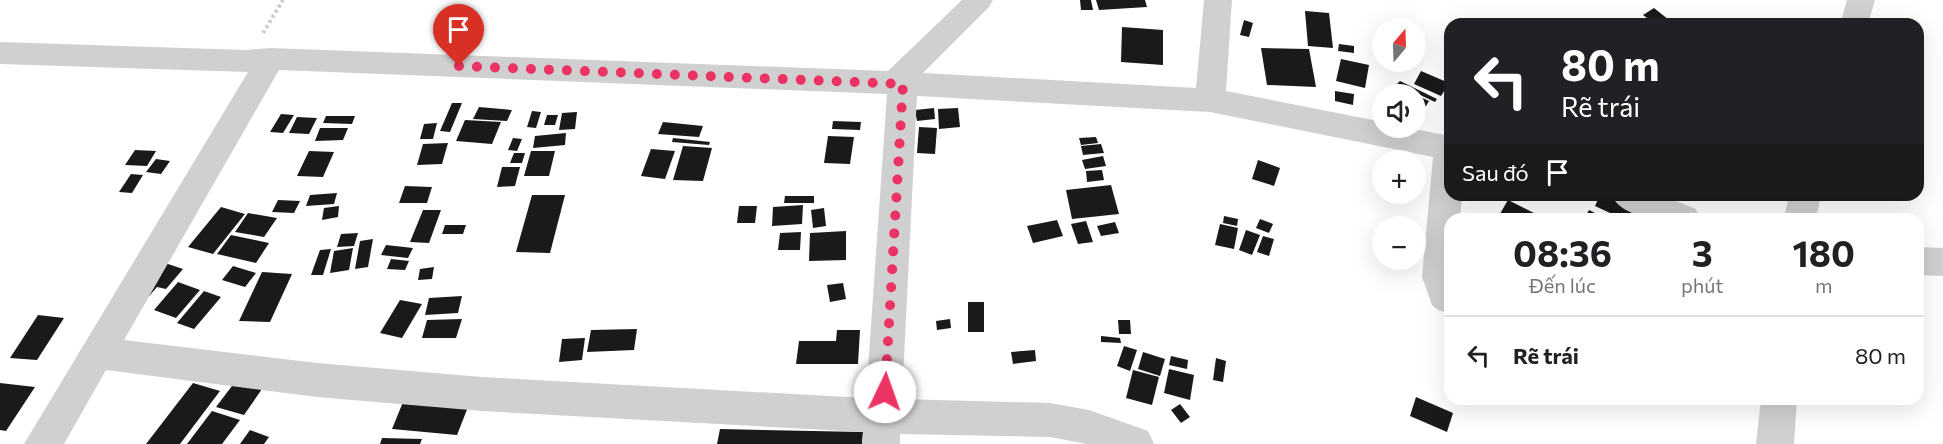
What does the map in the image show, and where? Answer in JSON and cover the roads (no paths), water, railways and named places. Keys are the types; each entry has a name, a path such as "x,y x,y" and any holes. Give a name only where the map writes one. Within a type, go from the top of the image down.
{"street":[{"path":"882,430 898,84 979,0"},
{"path":"1210,100 1218,0"},
{"path":"1856,18 1861,0"},
{"path":"0,53 245,61 271,59 898,84 1210,100 1444,147"},
{"path":"43,444 271,59"},
{"path":"1641,201 1670,213"},
{"path":"1444,218 1439,277 1444,294"},
{"path":"1924,261 1943,262"},
{"path":"98,353 317,380 882,430 1050,420 1089,427 1135,444"},
{"path":"1775,444 1778,405"}]}
